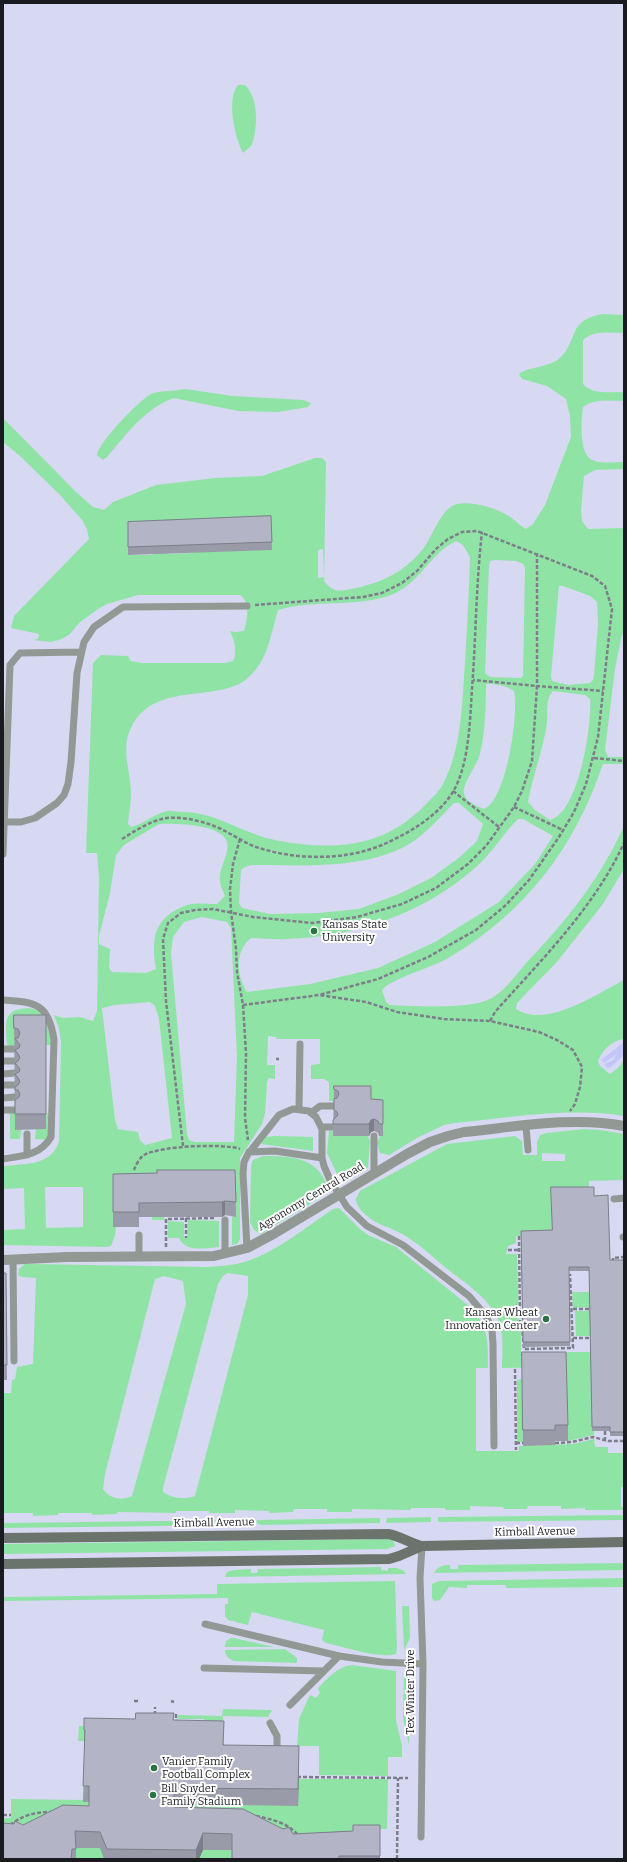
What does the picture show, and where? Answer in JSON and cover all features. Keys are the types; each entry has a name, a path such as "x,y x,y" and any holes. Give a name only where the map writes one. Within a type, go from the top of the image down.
{"main road":[{"name":"Kimball Avenue","path":"3,1538 388,1534 400,1536 412,1543 422,1546 624,1542"},
{"name":"Kimball Avenue","path":"3,1564 389,1559 422,1546"}],"street":[{"name":"Agronomy Central Road","path":"8,1260 67,1257 214,1256 247,1248 275,1233 407,1154 448,1136 464,1132 563,1123 599,1122 624,1126"}],"lane":[{"path":"4,822 21,822 35,818 57,803 64,795 68,784 77,673 84,642 94,627 123,607 247,606"},
{"path":"3,854 10,665 20,654 81,652"},
{"path":"3,1000 32,1002 40,1007 47,1015 52,1026 54,1049 50,1061 49,1084 49,1108 52,1137 40,1150 27,1155 3,1159"},
{"path":"299,1109 300,1044"},
{"path":"3,1049 14,1049"},
{"path":"46,1049 54,1049"},
{"path":"3,1061 14,1061"},
{"path":"3,1074 15,1073"},
{"path":"3,1085 15,1085"},
{"path":"3,1098 15,1098"},
{"path":"312,1113 320,1106 334,1106"},
{"path":"247,1248 243,1173 244,1162 249,1152 279,1115 286,1111 299,1109 312,1113 316,1117 321,1127 322,1158 330,1180 347,1207 367,1226 403,1245 469,1296 486,1316 492,1330 493,1344 494,1446"},
{"path":"3,1110 15,1110"},
{"path":"526,1126 528,1150"},
{"path":"321,1127 333,1127"},
{"path":"27,1134 27,1155"},
{"path":"374,1136 374,1173"},
{"path":"249,1152 275,1151 322,1158"},
{"path":"614,1199 624,1198"},
{"path":"225,1220 225,1253"},
{"path":"139,1235 139,1257"},
{"path":"8,1260 14,1361"},
{"name":"Tex Winter Drive","path":"421,1837 423,1664 420,1578 422,1546"},
{"path":"205,1624 339,1656 382,1662 423,1664"},
{"path":"290,1705 339,1656"},
{"path":"204,1668 323,1671"},
{"path":"270,1723 277,1736 277,1746"}],"path":[{"path":"243,1005 319,995 378,979 428,957 476,930 506,905 529,880 563,830 586,784 594,758 598,737 612,609 605,586 592,576 482,532 462,532 448,539 436,548 412,575 402,583 382,593 363,597 247,606"},
{"path":"122,839 157,821 167,818 177,818 203,823 223,830 254,846 280,853 324,857 352,854 375,848 404,836 439,808 453,791 460,777 470,731 478,567 482,532"},
{"path":"183,1146 166,1001 163,939 168,922 181,913 195,910 231,912 253,917 312,923 357,917 402,904 436,888 468,864 486,846 514,807 522,791 532,761 537,686 537,553"},
{"path":"473,680 603,691"},
{"path":"594,758 624,761"},
{"path":"453,791 499,827"},
{"path":"514,807 563,830"},
{"path":"134,1170 144,1155 161,1149 183,1146 238,1148 249,1152 245,1118 246,1052 243,1005 237,972 230,889 233,864 240,839"},
{"path":"490,1020 495,1012 560,939 586,906 607,877 624,843"},
{"path":"319,995 366,1002 397,1012 444,1019 490,1020 539,1032 557,1040 573,1050 582,1067 580,1087 575,1104 563,1123"},
{"path":"166,1249 166,1218 219,1218 225,1220"},
{"path":"186,1218 186,1238"},
{"path":"519,1236 524,1349 571,1348 573,1346 570,1274"},
{"path":"508,1250 519,1250"},
{"path":"613,1264 613,1258 624,1257"},
{"path":"572,1309 590,1309"},
{"path":"573,1338 590,1338"},
{"path":"515,1369 516,1450"},
{"path":"605,1431 605,1441"},
{"path":"555,1443 572,1442 593,1438 605,1441 624,1441"},
{"path":"516,1444 523,1443"},
{"path":"154,1720 155,1707"},
{"path":"176,1714 176,1721 182,1721"},
{"path":"295,1780 296,1777 408,1778"},
{"path":"397,1859 398,1778"},
{"path":"8,1829 20,1818 33,1813 56,1812"},
{"path":"3,1814 11,1815"},
{"path":"254,1816 272,1819 294,1829 300,1837"}],"shaded area":[{"name":"Kansas State University","path":"3,3 624,3 624,1859 3,1859"}],"green space":[{"path":"238,85 245,85 249,90 255,104 256,112 255,134 252,143 243,153 237,138 232,109 234,91"},
{"path":"603,314 624,315 624,333 597,333 583,340 583,384 587,388 596,391 624,392 624,401 598,401 592,402 583,407 582,436 585,451 588,457 592,460 603,462 624,462 624,469 595,470 584,476 581,511 582,521 588,529 624,528 624,630 615,669 605,750 608,757 624,757 624,764 603,764 592,794 578,823 562,850 544,875 502,920 450,957 395,981 382,990 386,1002 390,1005 457,1006 482,1002 492,998 507,986 582,898 604,864 624,826 624,869 603,904 556,963 517,1003 516,1009 528,1014 542,1015 556,1012 586,1001 624,980 624,1039 616,1041 608,1046 598,1061 600,1066 610,1074 618,1068 624,1060 624,1116 561,1113 455,1123 444,1125 417,1138 389,1155 380,1153 377,1143 380,1136 383,1136 334,1101 329,1101 329,1082 324,1079 311,1079 311,1065 320,1064 320,1039 276,1039 276,1037 268,1036 267,1065 275,1065 275,1079 269,1078 267,1082 265,1114 262,1124 240,1158 240,1239 237,1244 232,1245 232,1217 236,1216 187,1170 165,1170 161,1173 164,1220 152,1220 152,1188 113,1227 116,1227 111,1246 3,1245 3,1230 25,1229 24,1188 3,1189 3,1166 28,1164 44,1159 55,1149 59,1141 61,1041 54,1015 63,1018 80,1017 93,1021 97,1011 99,877 97,853 86,853 93,663 101,655 128,656 131,661 142,663 225,663 233,661 235,650 230,631 244,631 247,607 246,602 240,595 138,595 107,604 79,623 70,634 62,639 51,642 33,640 38,639 39,634 11,628 14,616 89,539 87,529 82,520 60,495 20,456 3,442 3,418 76,492 93,507 104,510 113,502 156,485 215,478 262,476 315,458 322,458 326,462 324,581 335,590 346,590 366,586 385,579 409,564 423,549 446,511 457,504 477,504 498,510 509,516 526,529 533,524 545,505 571,437 570,416 566,399 547,386 522,379 519,374 551,363 560,358 570,344 575,331 584,321","holes":["167,529 192,529 193,553 168,554","152,530 153,555 128,555","456,541 463,545 470,557 462,709 458,740 443,784 435,795 410,819 393,830 376,837 340,845 320,846 268,838 220,820 195,813 167,811 158,814 136,826 131,827 128,824 131,785 126,753 127,738 139,716 150,706 163,700 178,696 223,689 243,682 255,670 262,659 268,646 278,610 306,605 348,603 377,599 401,590 417,577 439,553","323,549 324,577 318,578 318,550","490,561 516,561 523,564 525,568 523,676 521,678 490,677 485,673","559,586 563,586 590,596 597,602 598,624 593,680 590,683 568,685 552,681 551,676","486,684 501,685 514,691 515,717 510,754 499,790 492,802 484,809 469,801 465,796 464,790 481,750","553,691 585,695 590,699 589,728 582,767 569,802 560,814 550,820 535,810 528,802 547,723 547,706 550,695","454,803 459,803 483,824 477,841 460,857 431,878 399,894 359,909 318,913 270,914 242,908 239,903 241,870 245,867 251,865 338,864 360,861 401,849 427,830","518,819 523,819 553,836 535,864 499,902 435,942 378,968 310,984 247,992 241,979 239,964 242,950 251,938 282,939 313,937 338,933 388,920 435,897 456,883 482,862","159,824 175,824 207,828 216,831 223,836 227,842 227,851 220,876 220,885 225,896 217,904 189,904 174,911 161,922 155,936 154,944 156,969 146,973 112,972 109,968 110,949 99,944 99,936 110,893 116,855 124,845","202,917 227,922 231,928 237,1057 234,1142 195,1142 189,1140 187,1134 171,953 173,937 184,922","150,1002 155,1006 159,1019 172,1138 145,1145 140,1140 138,1132 118,1129 115,1120 102,1008 115,1005","45,1187 83,1187 83,1227 46,1228"]},
{"path":"185,389 233,396 303,400 311,403 308,407 278,412 238,411 174,398 154,408 145,415 103,460 97,455 99,449 112,431 147,396 153,393"},
{"path":"29,1008 37,1010 46,1017 52,1045 46,1045 15,1030 14,1046 8,1046 6,1023 10,1014 14,1011"},
{"path":"10,1113 15,1113 15,1129 21,1130 20,1139 10,1139"},
{"path":"46,1113 50,1113 50,1136 47,1140 35,1139 36,1129 46,1129"},
{"path":"584,1129 624,1134 624,1180 589,1181 589,1191 552,1266 537,1235 516,1236 516,1243 508,1246 506,1254 517,1254 521,1352 591,1352 592,1431 594,1431 594,1435 568,1441 566,1367 502,1368 502,1333 495,1313 490,1306 469,1285 414,1241 367,1216 357,1204 356,1199 360,1191 447,1144 515,1136 522,1141 523,1155 537,1155 537,1142 540,1135","holes":["542,1153 565,1154 565,1161 542,1161"]},
{"path":"329,1131 333,1131 334,1136 368,1136 370,1141 368,1168 348,1179 342,1178 337,1174 327,1153"},
{"path":"266,1137 313,1137 313,1151 261,1144"},
{"path":"263,1156 282,1156 309,1163 322,1175 327,1185 324,1195 261,1234 254,1230 250,1222 251,1165 253,1160"},
{"path":"339,1208 368,1235 396,1247 476,1313 484,1327 486,1334 488,1368 476,1368 476,1451 519,1451 519,1446 573,1444 594,1439 595,1447 608,1447 608,1453 624,1453 624,1487 621,1487 621,1507 624,1507 624,1510 585,1510 585,1508 561,1509 561,1506 528,1506 527,1509 504,1509 503,1507 470,1506 470,1510 445,1510 445,1508 411,1508 411,1510 352,1509 352,1512 327,1512 327,1509 294,1509 293,1512 269,1513 269,1511 235,1510 235,1513 176,1511 176,1513 118,1512 117,1514 92,1515 92,1513 58,1513 58,1515 33,1516 33,1513 3,1513 3,1393 11,1393 12,1380 15,1379 17,1367 33,1364 36,1278 22,1277 18,1275 19,1269 25,1264 208,1267 239,1263 248,1261 271,1251 333,1209","holes":["228,1273 248,1276 248,1295 195,1496 187,1498 174,1497 163,1492 163,1488 218,1284 223,1276","164,1276 183,1281 186,1304 132,1496 120,1499 112,1497 103,1489 105,1474 155,1279"]},
{"path":"188,1220 219,1221 219,1247 202,1249 191,1248 182,1243 179,1238 168,1238 168,1221 184,1222 184,1238 187,1238"},
{"path":"572,1292 589,1292 590,1307 573,1308"},
{"path":"575,1311 590,1311 590,1336 576,1336"},
{"path":"522,1379 523,1442 517,1442 517,1380"},
{"path":"624,1515 624,1520 438,1522 438,1517"},
{"path":"431,1517 431,1522 386,1523 387,1518"},
{"path":"380,1518 380,1523 262,1525 258,1524 256,1521 258,1520"},
{"path":"250,1520 249,1523 235,1525 3,1528 3,1523"},
{"path":"393,1540 395,1546 387,1549 3,1554 3,1544"},
{"path":"624,1563 624,1570 434,1573 439,1567 447,1565 450,1565 450,1569 458,1569 458,1565"},
{"path":"381,1567 381,1570 388,1571 388,1568 397,1568 404,1571 406,1574 225,1577 227,1572 234,1570 251,1569 251,1573 257,1573 258,1569"},
{"path":"624,1578 624,1587 506,1588 506,1585 467,1585 467,1588 449,1587 440,1600 434,1601 432,1598 432,1584 439,1581"},
{"path":"395,1581 397,1647 396,1654 389,1655 371,1654 326,1643 322,1640 324,1630 252,1612 248,1625 228,1620 225,1616 225,1604 228,1604 228,1598 3,1601 3,1590 4,1597 217,1594 217,1584"},
{"path":"402,1606 409,1606 410,1638 404,1650"},
{"path":"231,1638 275,1647 225,1647 226,1641"},
{"path":"285,1649 297,1658 297,1663 234,1661 228,1657 225,1650"},
{"path":"352,1665 396,1671 396,1720 402,1746 402,1757 388,1757 388,1776 319,1775 319,1746 297,1746 299,1719 309,1697 311,1695 316,1698 320,1693 318,1689 319,1687 330,1676 342,1668"},
{"path":"404,1673 408,1677 410,1685 409,1745 403,1719"},
{"name":"Bill Snyder Family Stadium","path":"223,1709 272,1710 268,1717 223,1716 224,1747 299,1779 388,1779 387,1829 380,1829 380,1859 3,1859 3,1818 11,1818 11,1799 83,1800 85,1747 84,1741 78,1741 79,1726 204,1727 204,1719 178,1719 178,1715 222,1716"}],"water":[{"path":"624,1042 624,1055 611,1067 607,1068 605,1064 613,1060 617,1054 604,1063 601,1060"}],"building":[{"path":"271,516 272,542 128,547 128,522"},
{"path":"14,1015 46,1015 46,1114 15,1114 15,1100 20,1094 18,1090 15,1090 15,1087 20,1081 15,1074 19,1072 20,1069 15,1063 20,1057 15,1050 19,1048 20,1045 15,1038 18,1038 20,1033 18,1029 14,1028"},
{"path":"334,1086 371,1086 371,1099 383,1100 383,1124 379,1124 378,1121 374,1119 371,1120 369,1124 333,1124 333,1120 338,1115 334,1110 334,1099 337,1098 339,1094 338,1091 334,1089"},
{"path":"157,1170 235,1170 236,1202 139,1203 139,1212 113,1212 113,1174 157,1173"},
{"name":"Kansas Wheat Innovation Center","path":"551,1187 594,1187 594,1196 608,1195 610,1260 624,1260 624,1432 610,1432 610,1427 592,1427 589,1267 569,1267 570,1342 523,1342 521,1231 552,1230"},
{"path":"3,1273 6,1273 7,1365 3,1365"},
{"path":"522,1352 566,1352 568,1425 555,1425 555,1430 523,1430"},
{"name":"Bill Snyder Family Stadium","path":"136,1713 174,1713 173,1720 224,1721 223,1745 299,1746 298,1789 174,1788 174,1807 243,1809 283,1829 289,1827 293,1834 353,1831 353,1825 380,1825 380,1856 339,1856 339,1859 232,1859 232,1834 203,1833 196,1850 107,1849 100,1832 75,1831 76,1849 72,1849 71,1859 3,1859 3,1823 14,1824 15,1821 23,1825 63,1805 89,1806 89,1786 83,1786 84,1718 135,1719"}],"place":[{"name":"Kansas State University","path":"314,931"},
{"name":"Kansas Wheat Innovation Center","path":"546,1319"},
{"name":"Vanier Family Football Complex","path":"154,1768"},
{"name":"Bill Snyder Family Stadium","path":"153,1795"}]}
